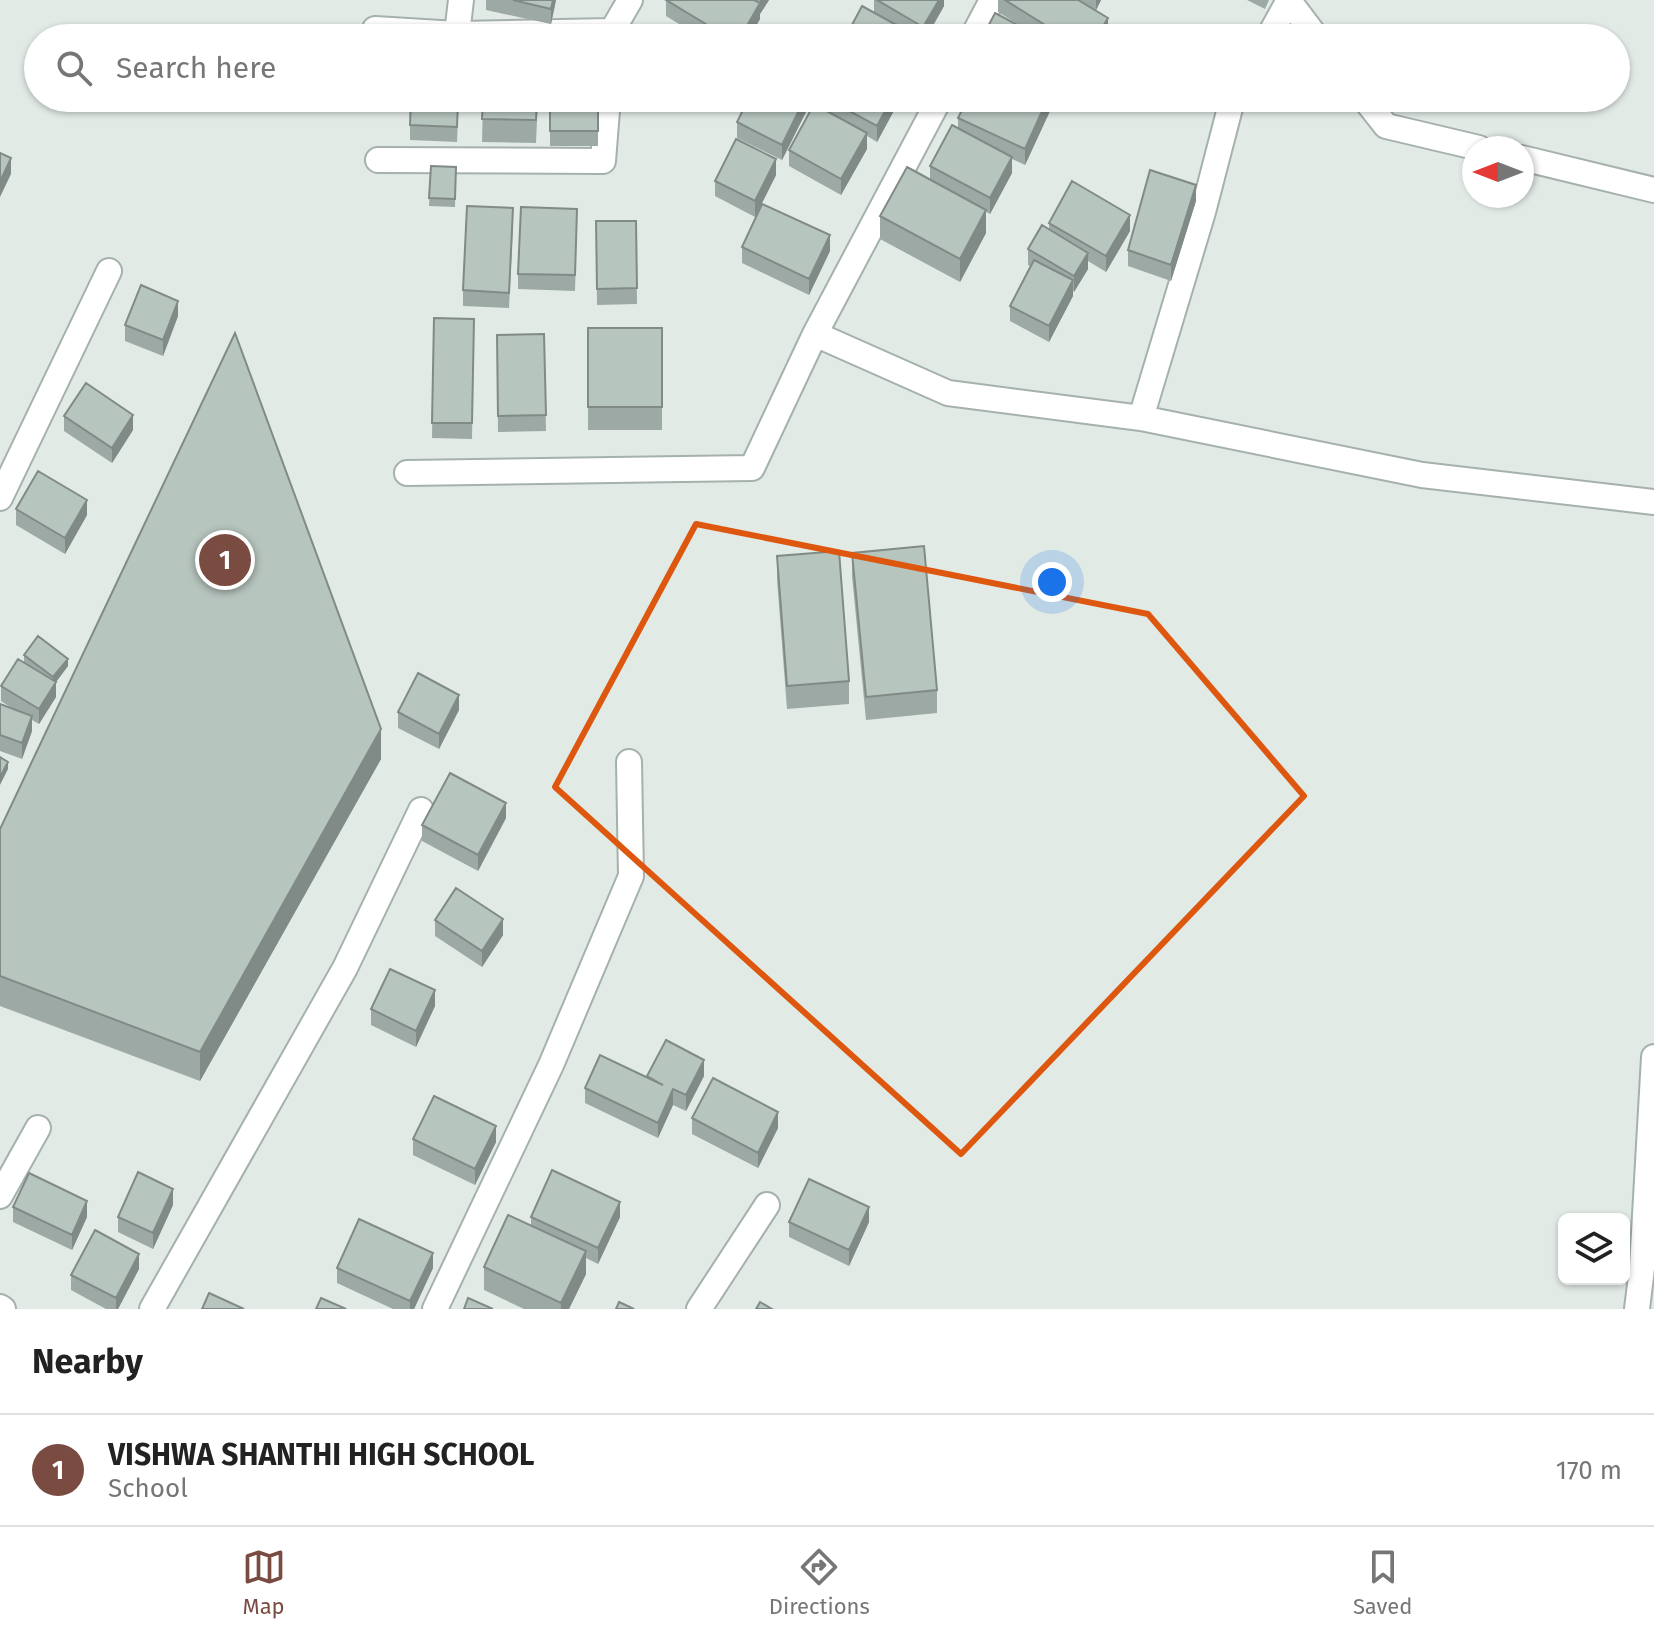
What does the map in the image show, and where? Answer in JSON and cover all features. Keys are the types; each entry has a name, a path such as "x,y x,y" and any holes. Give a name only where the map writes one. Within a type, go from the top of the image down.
{"street":[{"path":"458,24 461,0"},
{"path":"617,24 630,0"},
{"path":"979,24 992,0"},
{"path":"1276,24 1289,1 1306,24"},
{"path":"378,160 603,161 607,112"},
{"path":"407,473 752,468 815,334 933,112"},
{"path":"1141,418 1203,212 1229,112"},
{"path":"1375,112 1386,126 1462,144"},
{"path":"1534,161 1654,190"},
{"path":"0,498 109,271"},
{"path":"815,334 948,393 1141,418 1422,475 1654,502"},
{"path":"435,1309 551,1065 631,876 629,762"},
{"path":"152,1309 345,968 421,810"},
{"path":"1637,1309 1654,1057"},
{"path":"0,1196 38,1128"},
{"path":"699,1309 767,1205"}],"highlighted area":[{"path":"696,524 1148,614 1304,796 961,1154 555,787"}],"building":[{"path":"513,0 553,0 551,9"},
{"path":"666,0 754,0 760,3 748,24 706,24"},
{"path":"877,0 939,0 925,24 918,24"},
{"path":"1005,0 1078,0 1108,18 1104,24 1044,24"},
{"path":"862,6 895,24 852,24"},
{"path":"995,13 1016,24 989,24"},
{"path":"410,112 458,112 457,127 410,125"},
{"path":"482,112 536,112 536,120 482,119"},
{"path":"550,112 598,112 598,131 550,131"},
{"path":"742,112 798,112 782,145 737,122"},
{"path":"810,112 829,112 867,133 841,179 789,150"},
{"path":"851,112 884,112 877,126"},
{"path":"961,112 1042,112 1025,149 958,118"},
{"path":"952,125 1012,157 990,198 930,166"},
{"path":"736,139 776,159 755,201 715,181"},
{"path":"0,153 11,158 0,182"},
{"path":"431,166 456,167 455,199 429,198"},
{"path":"907,167 986,210 960,259 880,216"},
{"path":"1150,170 1196,185 1171,265 1128,250"},
{"path":"1072,181 1130,215 1106,256 1049,223"},
{"path":"762,204 830,235 809,279 742,247"},
{"path":"467,206 513,208 509,293 463,290"},
{"path":"521,207 577,209 575,275 518,274"},
{"path":"596,221 636,221 637,288 597,289"},
{"path":"1042,225 1088,253 1074,276 1028,249"},
{"path":"1034,260 1073,280 1049,326 1010,306"},
{"path":"141,285 178,301 163,340 125,325"},
{"path":"434,318 474,319 472,423 432,423"},
{"path":"588,328 662,328 662,407 588,407"},
{"path":"235,333 381,729 200,1052 0,976 0,829"},
{"path":"544,334 546,415 498,416 497,335"},
{"path":"86,383 133,415 112,448 64,416"},
{"path":"38,471 87,500 65,538 16,509"},
{"path":"924,546 937,690 866,697 852,553"},
{"path":"839,551 849,681 787,686 777,556"},
{"path":"38,636 68,659 53,677 24,655"},
{"path":"18,659 56,682 39,709 1,686"},
{"path":"418,673 459,695 439,734 398,712"},
{"path":"0,704 32,716 22,743 0,735"},
{"path":"0,757 8,762 0,777"},
{"path":"450,773 506,803 478,855 422,825"},
{"path":"456,888 503,919 482,951 435,920"},
{"path":"390,969 435,990 416,1031 371,1009"},
{"path":"666,1040 704,1060 686,1095 673,1089 658,1123 585,1088 600,1055 663,1085 647,1076"},
{"path":"713,1078 778,1112 758,1153 692,1118"},
{"path":"434,1096 496,1126 475,1169 413,1139"},
{"path":"552,1170 620,1202 598,1248 531,1217"},
{"path":"138,1172 173,1189 153,1233 118,1217"},
{"path":"29,1173 87,1201 72,1235 13,1207"},
{"path":"809,1179 869,1207 849,1250 789,1222"},
{"path":"508,1215 586,1251 561,1303 484,1267"},
{"path":"359,1219 433,1253 410,1301 337,1268"},
{"path":"95,1230 139,1254 116,1298 71,1275"},
{"path":"209,1293 244,1309 202,1309"},
{"path":"321,1298 346,1309 316,1309"},
{"path":"468,1298 493,1309 464,1309"},
{"path":"619,1302 634,1309 616,1309"},
{"path":"760,1302 772,1309 756,1309"}],"place":[{"name":"VISHWA SHANTHI HIGH SCHOOL","path":"225,560"}]}
